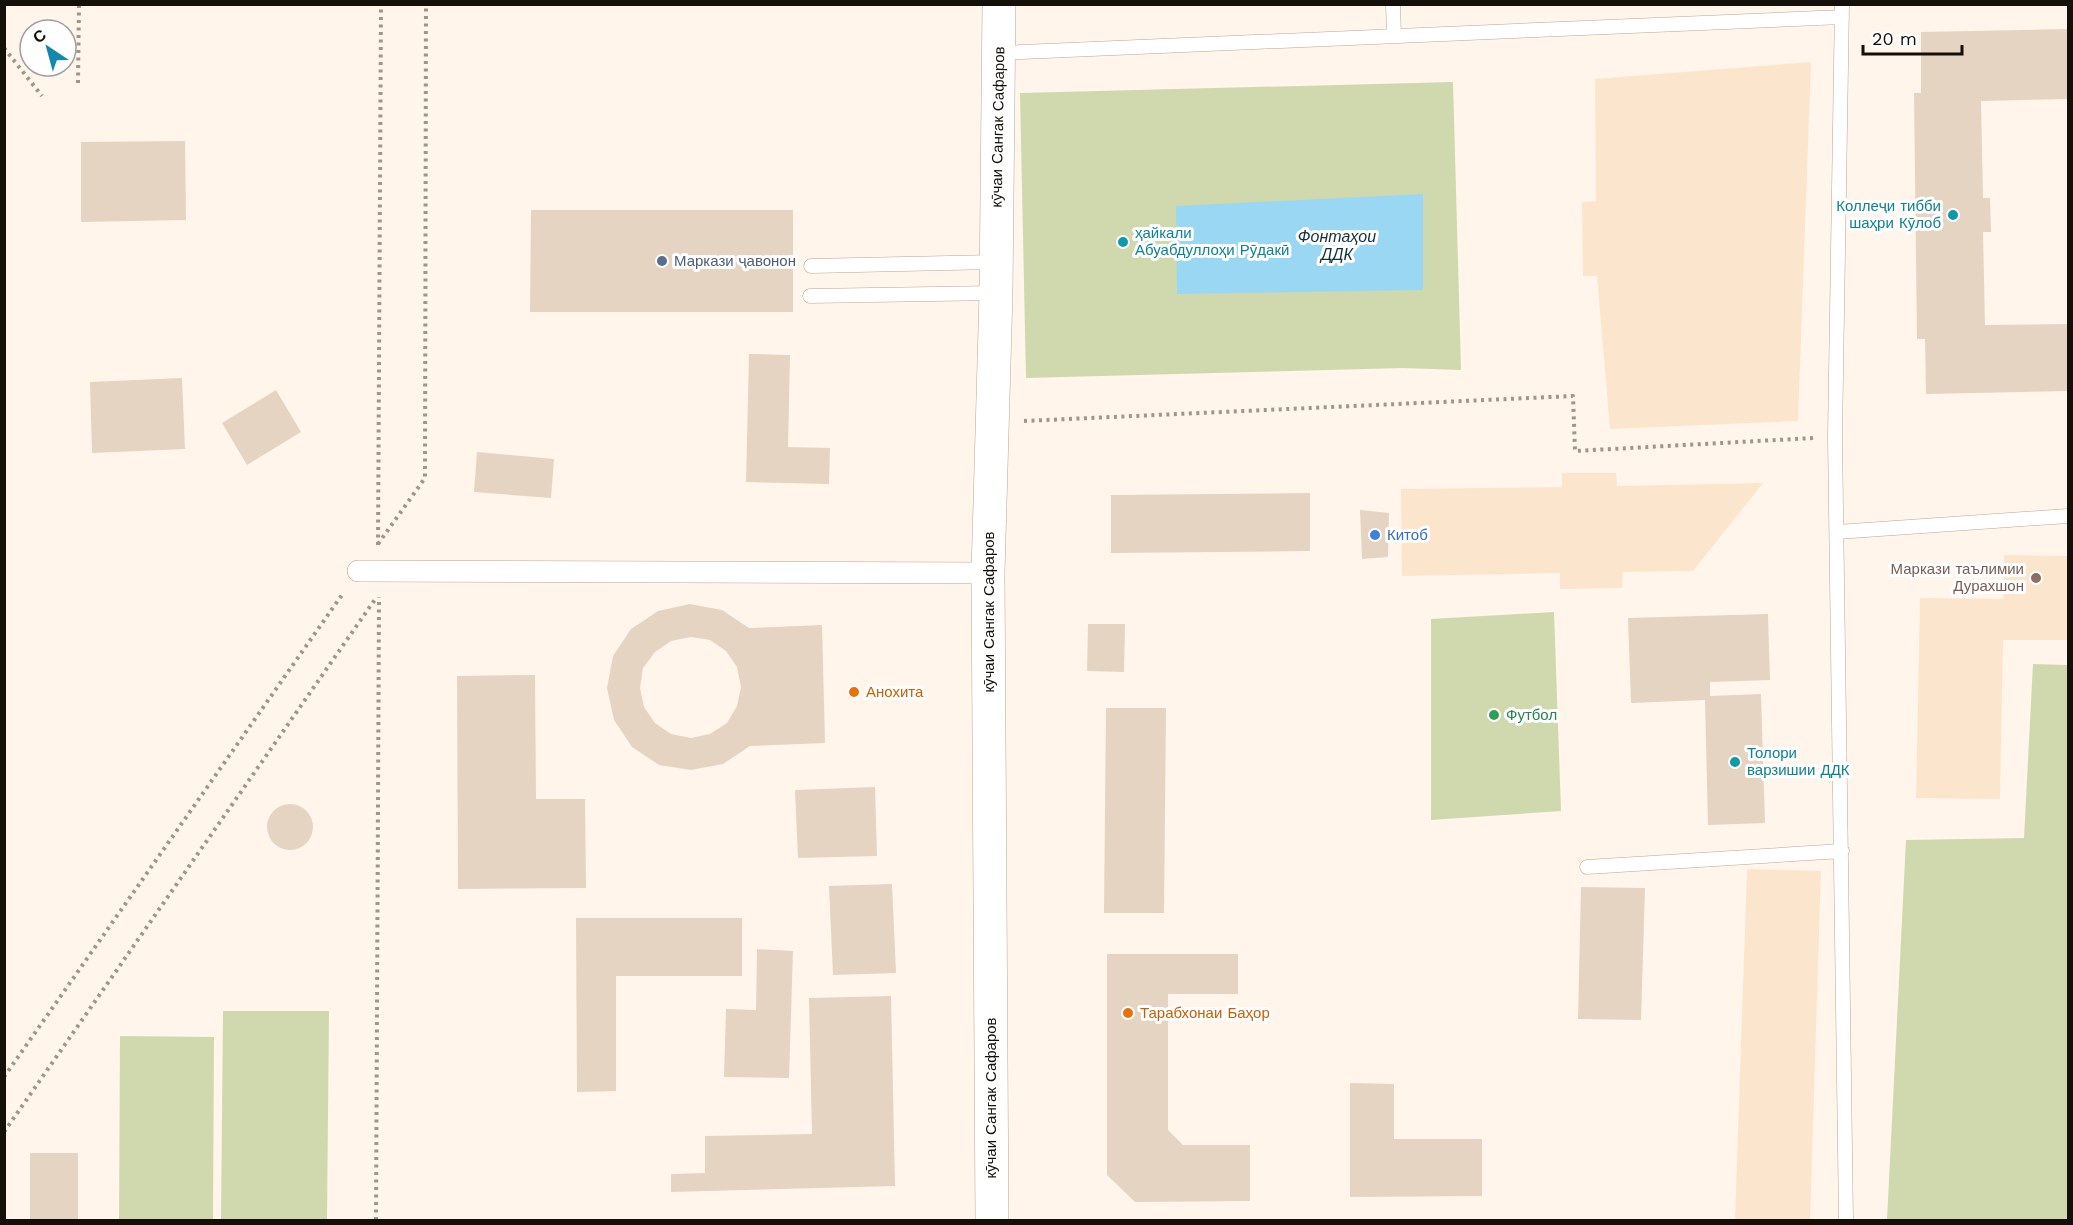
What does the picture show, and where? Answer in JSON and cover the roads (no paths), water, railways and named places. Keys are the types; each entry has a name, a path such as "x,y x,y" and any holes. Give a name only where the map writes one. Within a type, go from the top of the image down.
{"street":[{"name":"кӯчаи Сангак Сафаров","path":"992,1221 988,573 996,278 999,4"},
{"path":"368,572 988,573"}],"lane":[{"path":"1393,4 1394,36"},
{"path":"999,52 1394,36 1842,11 1835,437 1846,1221"},
{"path":"811,266 996,278"},
{"path":"810,296 996,278"},
{"path":"1837,532 2068,516"},
{"path":"1587,867 1842,851"}],"water":[{"name":"Фонтаҳои ДДК","path":"1423,194 1423,290 1177,294 1176,206"}],"place":[{"name":"Коллеҷи тибби шаҳри Кӯлоб","path":"1953,215"},
{"name":"ҳайкали Абуабдуллоҳи Рӯдакӣ","path":"1123,242"},
{"name":"Маркази ҷавонон","path":"662,261"},
{"name":"Китоб","path":"1375,535"},
{"name":"Маркази таълимии Дурахшон","path":"2036,578"},
{"name":"Анохита","path":"854,692"},
{"name":"Футбол","path":"1494,715"},
{"name":"Толори варзишии ДДК","path":"1735,762"},
{"name":"Тарабхонаи Баҳор","path":"1128,1013"}]}
